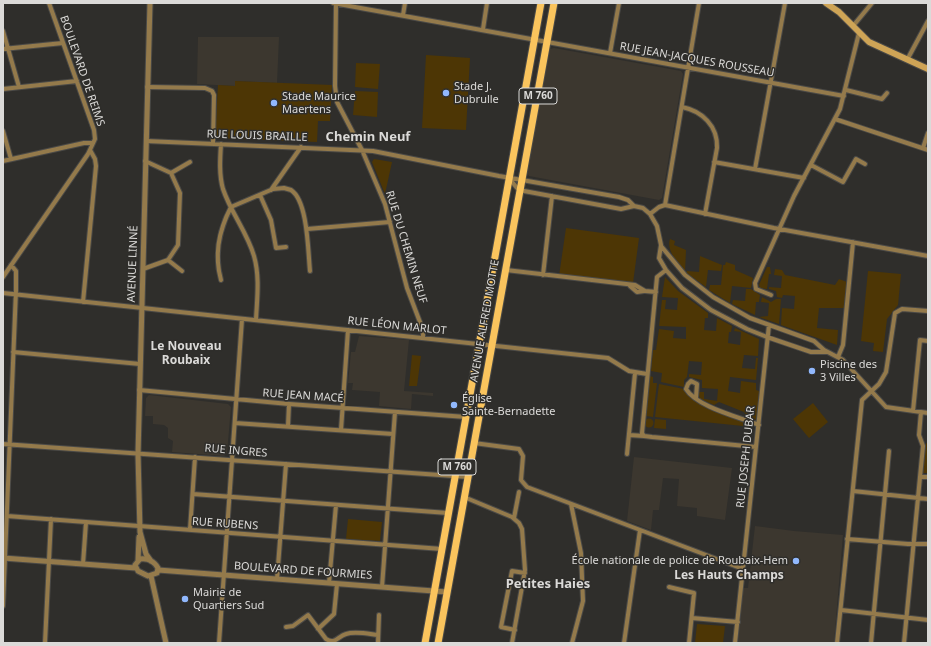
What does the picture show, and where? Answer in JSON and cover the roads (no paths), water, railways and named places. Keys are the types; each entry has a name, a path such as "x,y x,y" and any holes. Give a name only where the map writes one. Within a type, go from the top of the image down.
{"main road":[{"name":"AVENUE ALFRED MOTTE","path":"425,643 541,3"},
{"name":"AVENUE ALFRED MOTTE","path":"438,643 554,3"},
{"path":"826,3 839,12 854,26 859,33 876,46 928,69"}],"street":[{"name":"BOULEVARD DE REIMS","path":"3,277 90,150 93,143 94,130 49,3"},
{"name":"AVENUE LINNÉ","path":"138,561 140,526 138,454 150,3"},
{"name":"RUE JEAN-JACQUES ROUSSEAU","path":"333,3 844,96"},
{"name":"RUE DU CHEMIN NEUF","path":"336,3 336,98 341,112 362,150 385,204 407,288 423,330 423,338"},
{"path":"402,15 405,3"},
{"path":"483,30 487,3"},
{"path":"610,53 619,3"},
{"path":"665,205 699,3"},
{"path":"755,169 785,3"},
{"path":"854,26 872,3"},
{"path":"907,60 928,21"},
{"path":"3,31 19,87"},
{"path":"771,295 755,288 755,285 779,229 835,119 846,90 859,33"},
{"path":"3,49 63,43"},
{"path":"3,89 77,81"},
{"path":"147,87 205,88 212,90 214,95 212,144"},
{"path":"846,90 882,99 887,94"},
{"path":"682,107 701,114 711,126 717,142 705,214"},
{"path":"835,119 928,150"},
{"path":"3,131 11,159"},
{"path":"923,148 928,133"},
{"name":"RUE LOUIS BRAILLE","path":"146,141 362,150 619,197 628,200 634,206 643,208 650,214"},
{"path":"3,161 86,142 93,143"},
{"path":"221,144 221,180 231,207 249,242 255,259 257,277 256,320"},
{"path":"270,190 301,147"},
{"path":"83,302 96,166 96,159 90,150"},
{"path":"811,165 843,182 856,159 865,164"},
{"path":"143,269 168,260 178,244 180,209 180,194 171,173 146,161"},
{"path":"171,173 190,162"},
{"path":"714,162 804,178"},
{"path":"509,178 520,190 621,209 634,206"},
{"path":"221,280 218,266 218,243 231,207 270,190 286,189 295,193 299,199 307,229 310,271"},
{"path":"260,195 272,220 276,248 286,247"},
{"path":"543,275 552,196"},
{"path":"828,352 811,352 747,329 711,310 682,288 666,270 659,258 661,246 657,226 650,214 659,207 665,205 779,229 928,256"},
{"path":"307,229 390,222"},
{"path":"838,357 843,345 853,242"},
{"path":"661,246 684,275 705,292 736,311 769,325 814,341 828,352 851,366 886,407 928,413"},
{"path":"168,260 182,272"},
{"path":"3,606 7,516 5,492 10,445 16,294 16,271 11,265"},
{"path":"506,270 630,286 635,285 645,291 656,292"},
{"path":"644,435 641,430 657,276 666,270"},
{"name":"RUE LÉON MARLOT","path":"3,293 142,309 480,343 608,358 635,372 647,374"},
{"path":"837,643 861,402 863,397 881,381 886,372 892,326 894,316 898,310 907,309 928,311"},
{"path":"219,643 242,319"},
{"name":"RUE JOSEPH DUBAR","path":"736,643 769,325"},
{"path":"341,430 348,330"},
{"path":"913,411 920,340 928,341"},
{"path":"13,352 140,364"},
{"path":"627,454 635,372"},
{"name":"RUE JEAN MACÉ","path":"140,390 289,404 466,417"},
{"path":"696,398 702,403 759,425"},
{"path":"288,426 289,404"},
{"path":"382,587 395,412"},
{"path":"904,643 923,446 919,435 921,412"},
{"path":"235,423 393,434"},
{"path":"629,435 644,435 756,448"},
{"path":"474,443 519,449 523,456 521,480 524,486 743,569"},
{"name":"RUE INGRES","path":"3,444 468,477"},
{"path":"871,643 890,451"},
{"path":"190,530 195,457"},
{"path":"277,579 286,464"},
{"path":"920,477 928,478"},
{"path":"853,491 928,499"},
{"path":"514,518 519,492"},
{"path":"193,494 448,513"},
{"path":"464,497 514,518 520,525 523,534 525,573 512,643"},
{"path":"571,504 581,553 582,598 581,612 572,643"},
{"path":"329,583 336,505"},
{"name":"RUE RUBENS","path":"7,516 442,549"},
{"path":"45,643 51,520"},
{"path":"83,564 86,522"},
{"name":"AVENUE LINNÉ","path":"140,526 146,554 151,561"},
{"path":"624,643 640,530"},
{"path":"847,539 928,544"},
{"path":"4,558 136,568 143,574 151,576 156,574 158,570 156,565 151,561 143,559 138,561 135,565 136,568"},
{"name":"BOULEVARD DE FOURMIES","path":"158,570 447,592"},
{"path":"514,630 501,627 512,571 525,573"},
{"path":"151,576 166,643"},
{"path":"318,629 334,614 338,584"},
{"path":"669,587 694,593 689,643"},
{"path":"841,610 928,620"},
{"path":"378,643 380,615"},
{"path":"286,627 293,626 308,616 326,639 332,642 347,634 378,635"},
{"path":"692,618 738,622"}],"place":[{"name":"Stade J. Dubrulle","path":"446,93"},
{"name":"Stade Maurice Maertens","path":"274,103"},
{"name":"Piscine des 3 Villes","path":"812,371"},
{"name":"Église Sainte-Bernadette","path":"454,405"},
{"name":"École nationale de police de Roubaix-Hem","path":"796,561"},
{"name":"Mairie de Quartiers Sud","path":"185,599"}],"district":[{"name":"Chemin Neuf","path":"368,137"},
{"name":"Le Nouveau Roubaix","path":"186,354"},
{"name":"Les Hauts Champs","path":"729,576"},
{"name":"Petites Haies","path":"548,584"}]}
